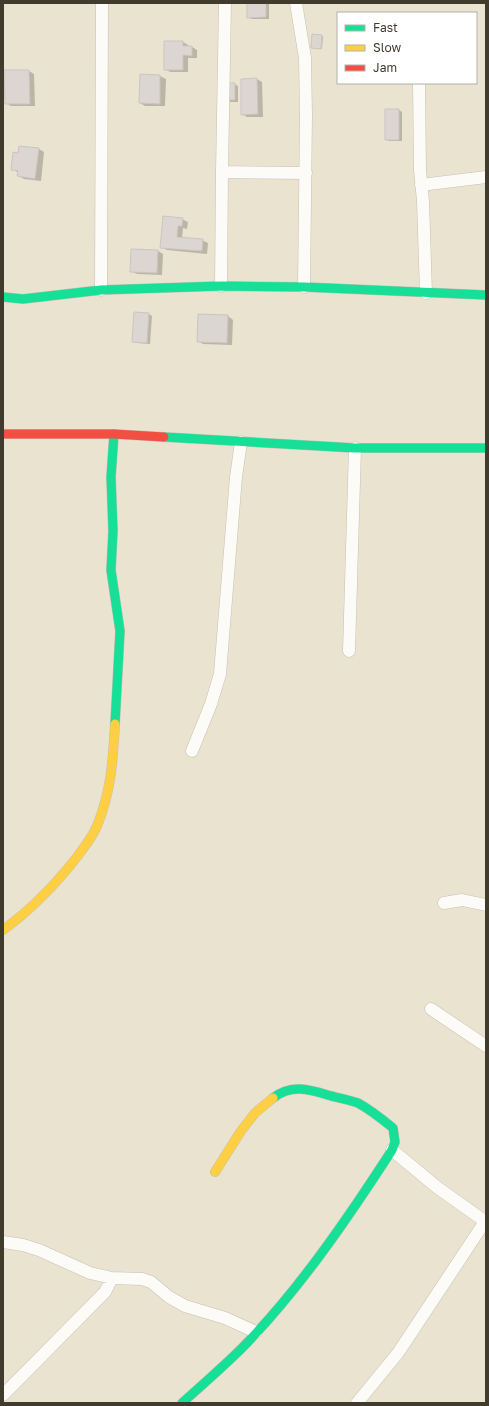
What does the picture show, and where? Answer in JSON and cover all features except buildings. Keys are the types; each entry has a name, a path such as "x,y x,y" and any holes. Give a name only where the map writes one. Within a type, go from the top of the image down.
{"street":[{"path":"101,290 102,3"},
{"path":"221,286 225,3"},
{"path":"296,3 305,58 306,173 304,287"},
{"path":"418,84 420,170 426,293"},
{"path":"222,172 306,173"},
{"path":"421,185 486,177"},
{"path":"3,297 23,299 101,290 221,286 304,287 486,295"},
{"path":"3,930 36,903 63,874 92,835 100,817 108,791 112,769 120,631 111,570 113,531 111,477 114,434"},
{"path":"3,435 114,434 355,448 486,448"},
{"path":"192,751 211,704 220,674 236,477 241,442"},
{"path":"349,651 355,448"},
{"path":"444,903 462,900 486,905"},
{"path":"431,1009 486,1046"},
{"path":"182,1403 216,1373 256,1332 293,1290 326,1246 392,1150 395,1142 395,1135 392,1128 376,1113 357,1103 303,1088 289,1089 278,1094 255,1113 241,1131 215,1172"},
{"path":"357,1403 398,1353 486,1221 438,1188 392,1150"},
{"path":"3,1242 23,1245 39,1250 90,1273 112,1278 142,1279 151,1282 169,1297 186,1306 225,1318 256,1332"},
{"path":"3,1395 105,1292 112,1278"}],"traffic: fast":[{"path":"3,297 23,299 101,290 221,286 304,287 486,295"},
{"path":"114,434 111,477 113,531 111,570 120,631 115,724"},
{"path":"164,437 355,448 486,448"},
{"path":"182,1403 242,1348 263,1326 303,1278 358,1201 392,1150 395,1142 393,1128 358,1103 302,1089 294,1089 280,1093 273,1098"}],"traffic: slow":[{"path":"3,930 24,914 52,887 77,857 93,834 102,813 108,788 112,763 115,724"},
{"path":"215,1172 241,1131 255,1113 273,1098"}],"traffic: jam":[{"path":"3,434 114,434 164,437"}]}
